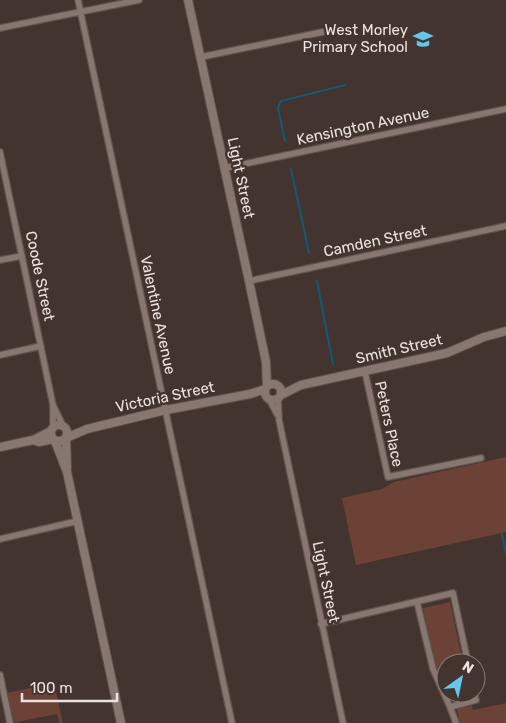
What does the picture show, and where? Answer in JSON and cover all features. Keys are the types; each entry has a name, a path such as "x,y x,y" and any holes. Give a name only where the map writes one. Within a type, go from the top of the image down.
{"street":[{"name":"Valentine Avenue","path":"78,0 232,723"},
{"path":"0,28 139,0"},
{"name":"Light Street","path":"188,0 266,362 279,392 278,416 343,723"},
{"path":"201,57 337,29"},
{"name":"Kensington Avenue","path":"225,168 506,109"},
{"name":"Coode Street","path":"0,152 53,405 53,435 67,472 121,723"},
{"name":"Camden Street","path":"249,281 506,226"},
{"path":"0,260 22,256"},
{"name":"Smith Street","path":"279,392 447,353 484,337 506,331"},
{"path":"0,355 41,346"},
{"name":"Light Street","path":"266,362 266,388"},
{"name":"Peters Place","path":"365,372 388,476 481,458"},
{"path":"274,384 279,392 274,400 268,398 265,394 266,388 274,384"},
{"name":"Victoria Street","path":"66,439 87,429 166,410 250,394 266,388"},
{"name":"Victoria Street","path":"250,394 268,398"},
{"name":"Light Street","path":"268,398 278,416"},
{"name":"Coode Street","path":"53,405 65,428"},
{"path":"0,447 33,440 40,442 53,435 56,426 65,428 68,434 66,439 61,442 53,435"},
{"name":"Victoria Street","path":"65,428 87,429"},
{"name":"Coode Street","path":"66,439 67,472"},
{"path":"0,539 78,521"},
{"path":"321,624 453,593 466,653"},
{"path":"416,602 433,669 456,723"},
{"path":"0,675 10,723"},
{"path":"450,707 465,703"}],"shaded area":[{"path":"506,457 506,532 356,565 342,498 382,489 394,482"},
{"path":"450,602 461,653 436,653 436,668 435,666 423,608"},
{"path":"54,683 63,723 59,723 57,714 12,723 6,693"},
{"path":"454,703 471,703 473,710 506,703 506,723 460,723"}],"waterway":[{"path":"285,141 278,108 281,101 345,85"},
{"path":"291,169 309,253"},
{"path":"317,281 333,364"},
{"path":"502,534 506,553"}],"place":[{"name":"West Morley Primary School","path":"423,39"}]}
